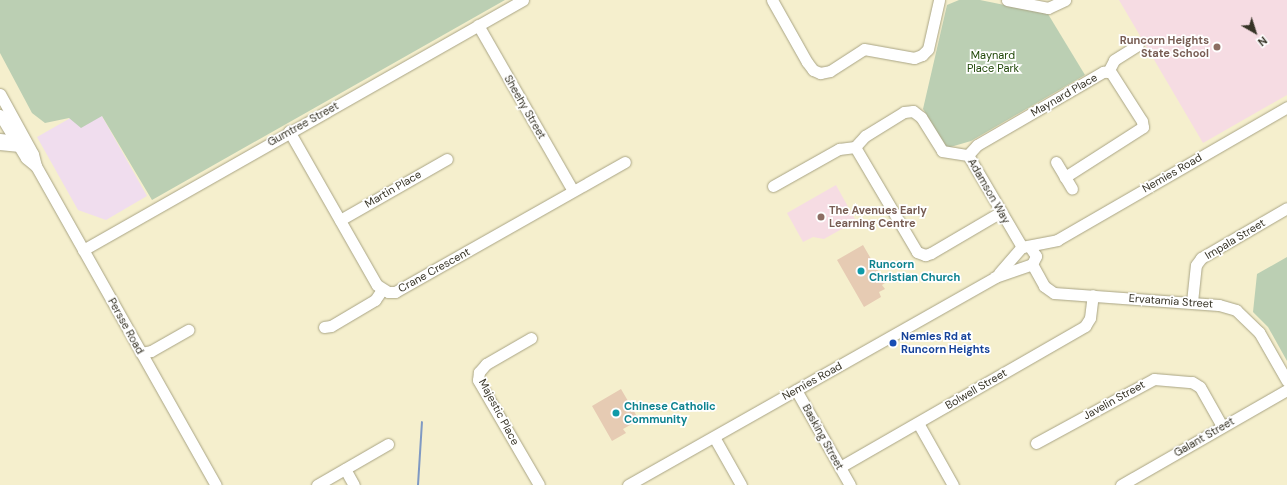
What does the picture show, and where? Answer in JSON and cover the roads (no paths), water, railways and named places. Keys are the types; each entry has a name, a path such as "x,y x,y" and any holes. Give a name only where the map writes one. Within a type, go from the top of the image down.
{"highway":[{"path":"0,142 18,144"}],"street":[{"name":"Gumtree Street","path":"83,250 289,130 523,0"},
{"path":"772,0 807,62 813,70 820,73 830,71 864,49 914,58 922,55 928,49 941,1"},
{"path":"1007,0 1048,8 1065,0"},
{"name":"Sheehy Street","path":"478,25 572,189"},
{"path":"1108,72 1114,60 1138,45"},
{"name":"Maynard Place","path":"968,155 977,145 1108,72 1116,76 1142,121 1143,127 1065,176"},
{"name":"Persse Road","path":"0,94 33,154 36,166"},
{"name":"Nemies Road","path":"628,485 995,277 1031,263 1057,240 1287,107"},
{"name":"Adamson Way","path":"855,147 865,136 904,112 913,111 921,116 942,151 968,155 1023,249"},
{"name":"Persse Road","path":"0,115 18,144 36,166 216,485"},
{"name":"Crane Crescent","path":"289,130 381,291 395,292 572,189 582,187 625,162"},
{"path":"774,186 839,149 855,147 917,252 925,255 931,253 1001,212"},
{"name":"Martin Place","path":"340,220 447,159"},
{"path":"1056,162 1072,189"},
{"name":"Impala Street","path":"1192,302 1196,265 1202,258 1287,208"},
{"name":"Nemies Road","path":"995,277 1023,249 1057,240"},
{"path":"1023,249 1035,251 1031,263 1018,261 1023,249"},
{"name":"Ervatamia Street","path":"1031,263 1044,286 1054,293 1219,304 1236,310 1248,320 1287,381"},
{"path":"324,327 331,326 376,300 381,291"},
{"name":"Bolwell Street","path":"840,467 1084,326 1090,318 1093,295"},
{"path":"141,353 151,351 188,330"},
{"name":"Majestic Place","path":"531,338 486,364 479,372 478,380 539,485"},
{"name":"Javelin Street","path":"1036,443 1154,379 1192,382 1200,387 1222,426"},
{"name":"Basking Street","path":"796,390 850,485"},
{"name":"Galant Street","path":"1121,485 1287,390"},
{"path":"918,423 953,485"},
{"path":"714,437 741,485"},
{"path":"317,485 388,444"},
{"path":"344,469 354,485"}],"waterway":[{"path":"418,485 422,422"}],"place":[{"name":"Runcorn Heights State School","path":"1217,47"},
{"name":"The Avenues Early Learning Centre","path":"821,217"},
{"name":"Runcorn Christian Church","path":"861,271"},
{"name":"Nemies Rd at Runcorn Heights","path":"893,343"},
{"name":"Chinese Catholic Community","path":"616,413"}],"park label":[{"name":"Maynard Place Park","path":"993,62"}]}
